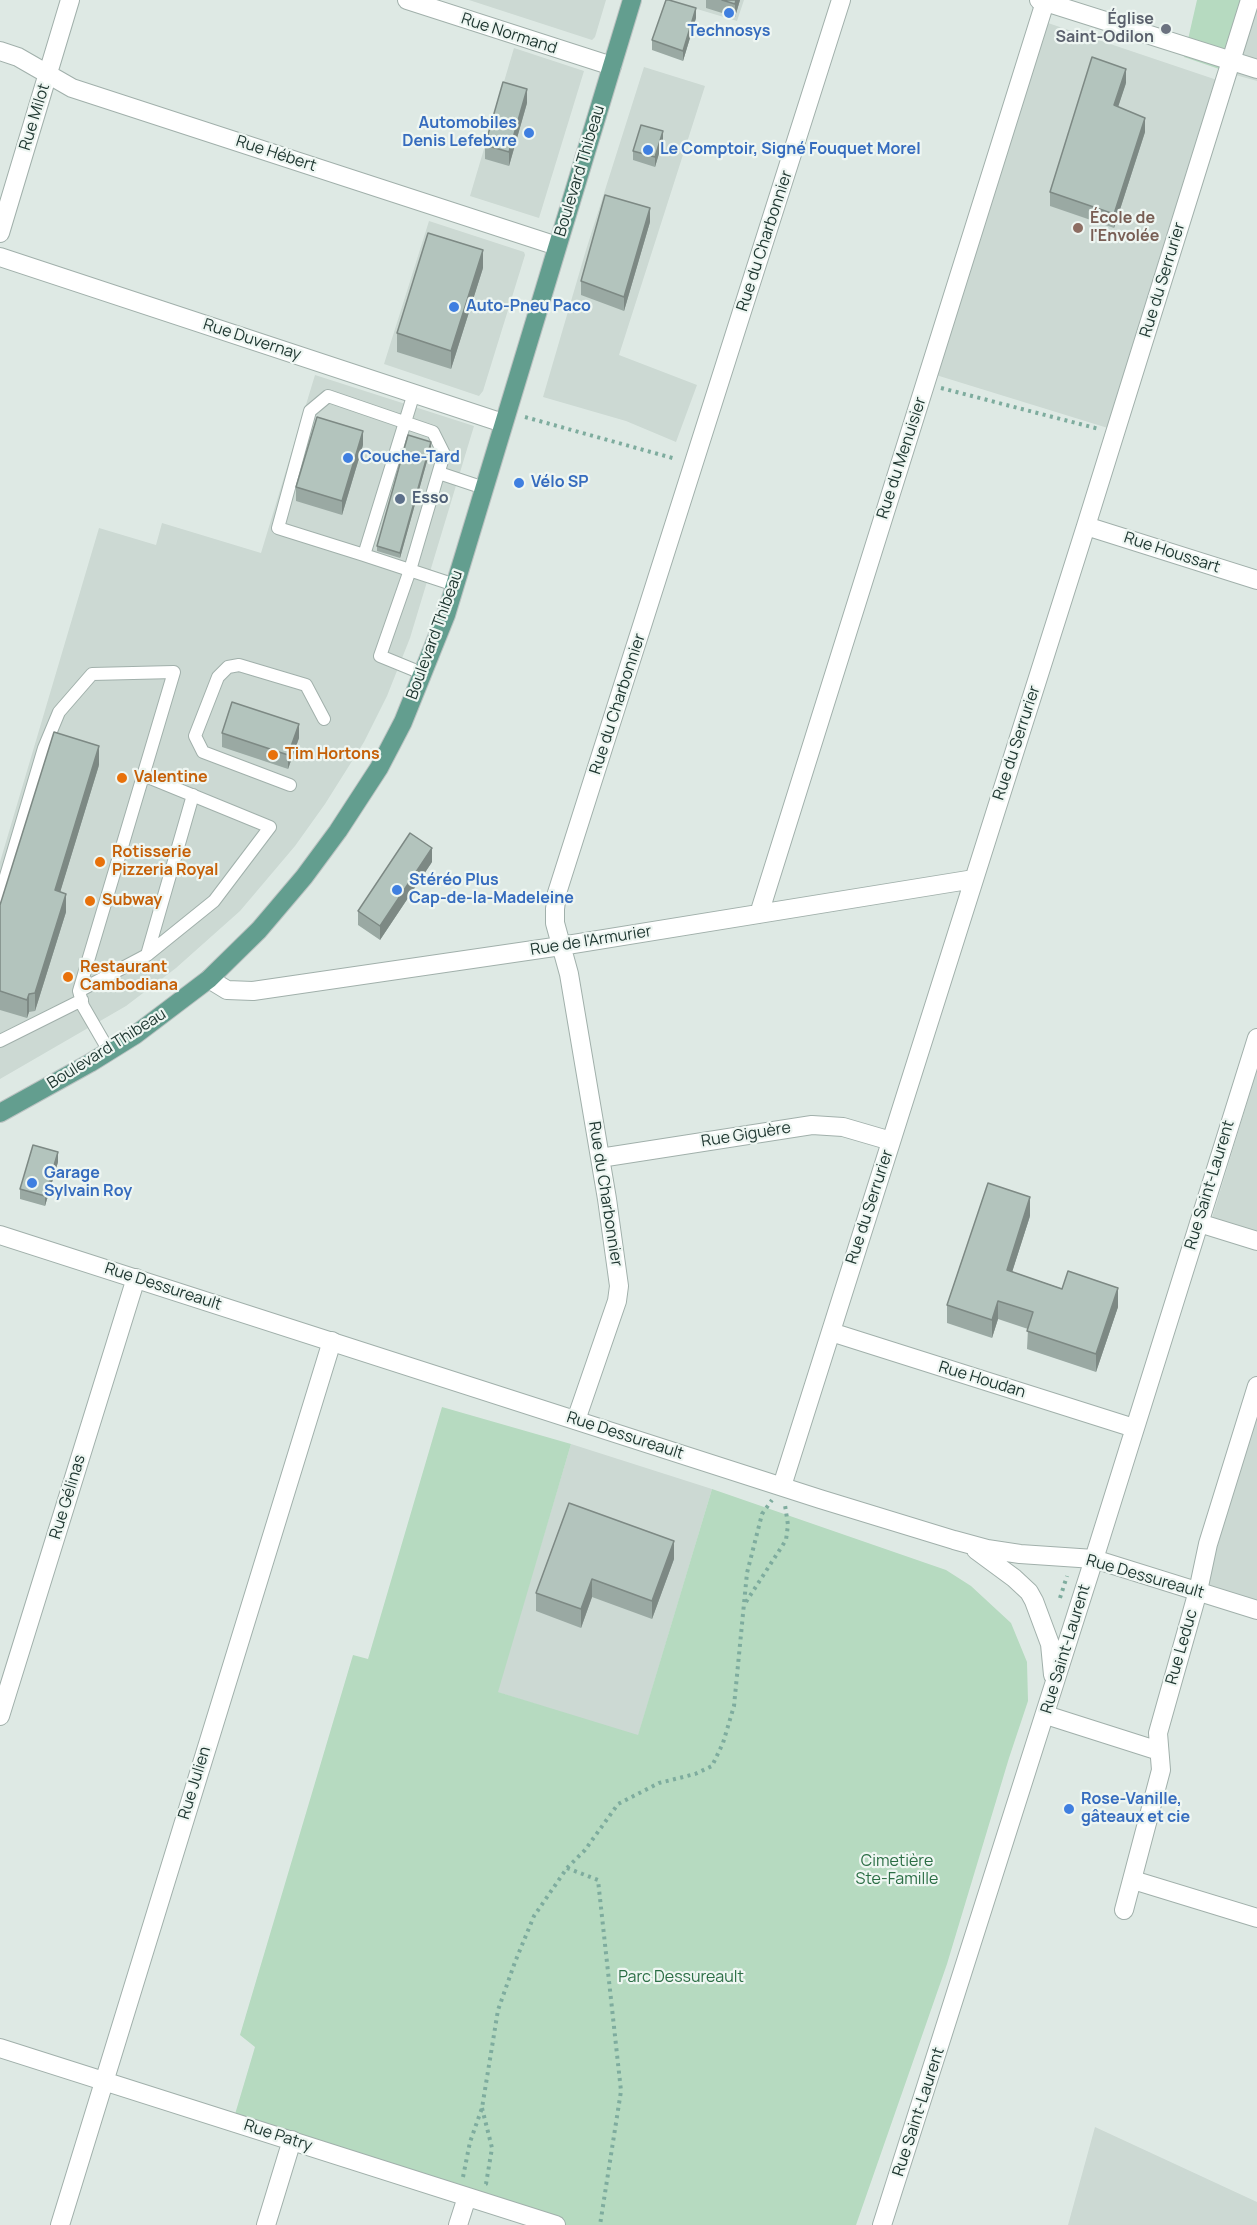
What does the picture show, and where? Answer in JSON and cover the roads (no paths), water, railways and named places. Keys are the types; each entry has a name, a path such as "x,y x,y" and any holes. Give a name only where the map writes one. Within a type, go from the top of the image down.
{"main road":[{"name":"Boulevard Thibeau","path":"0,1113 109,1052 209,979 273,914 304,877 338,831 383,760 424,674 455,585 632,0"}],"street":[{"name":"Rue Milot","path":"0,233 70,0"},
{"name":"Rue Normand","path":"407,0 612,66"},
{"name":"Rue du Charbonnier","path":"576,1420 619,1293 618,1272 569,974 555,923 557,893 842,0"},
{"name":"Rue du Serrurier","path":"782,1486 1250,0"},
{"path":"1042,1 1257,69"},
{"name":"Rue du Menuisier","path":"759,914 926,384 1042,1"},
{"name":"Rue Hébert","path":"0,51 18,57 72,88 557,246"},
{"name":"Rue Duvernay","path":"0,257 503,423"},
{"name":"Rue Houssart","path":"1086,526 1257,580"},
{"name":"Rue de l'Armurier","path":"209,979 227,990 253,991 561,946 974,879"},
{"name":"Rue Saint-Laurent","path":"882,2225 1046,1715 1257,1038"},
{"name":"Rue Giguère","path":"600,1158 812,1125 843,1127 891,1141"},
{"path":"1198,1223 1257,1241"},
{"name":"Rue Dessureault","path":"0,1235 967,1544 1020,1554 1094,1559 1257,1610"},
{"name":"Rue Gélinas","path":"0,1716 136,1278"},
{"name":"Rue Houdan","path":"831,1332 1134,1428"},
{"name":"Rue Julien","path":"60,2225 332,1341"},
{"name":"Rue Leduc","path":"1124,1910 1161,1770 1158,1733 1198,1591 1208,1544 1257,1386"},
{"path":"967,1544 1014,1578 1029,1592 1050,1644 1053,1665 1052,1694"},
{"path":"1046,1715 1159,1750"},
{"path":"1133,1880 1257,1918"},
{"name":"Rue Patry","path":"0,2048 556,2225"},
{"path":"266,2225 292,2140"},
{"path":"458,2225 467,2197"}],"lane":[{"path":"364,555 414,393"},
{"path":"424,674 380,656 410,570 444,454 433,432 328,396 310,411 278,528 364,555 410,570 455,585"},
{"path":"439,473 484,488"},
{"path":"290,785 203,752 195,736 218,677 228,667 240,665 306,686 324,719"},
{"path":"0,896 44,748 59,712 92,674 174,672 80,995 83,1006 109,1052"},
{"path":"0,1041 147,955 214,901 270,827 143,775"},
{"path":"147,955 193,795"}],"place":[{"name":"Technosys","path":"729,13"},
{"name":"Église Saint-Odilon","path":"1166,29"},
{"name":"Automobiles Denis Lefebvre","path":"529,133"},
{"name":"Le Comptoir, Signé Fouquet Morel","path":"648,150"},
{"name":"École de l'Envolée","path":"1078,228"},
{"name":"Auto-Pneu Paco","path":"454,307"},
{"name":"Couche-Tard","path":"348,458"},
{"name":"Vélo SP","path":"519,483"},
{"name":"Esso","path":"400,499"},
{"name":"Tim Hortons","path":"273,755"},
{"name":"Valentine","path":"122,778"},
{"name":"Rotisserie Pizzeria Royal","path":"100,862"},
{"name":"Stéréo Plus Cap-de-la-Madeleine","path":"397,890"},
{"name":"Subway","path":"90,901"},
{"name":"Restaurant Cambodiana","path":"68,977"},
{"name":"Garage Sylvain Roy","path":"32,1183"},
{"name":"Rose-Vanille, gâteaux et cie","path":"1069,1809"}],"park label":[{"name":"Cimetière Ste-Famille","path":"897,1871"},
{"name":"Parc Dessureault","path":"681,1978"}]}
